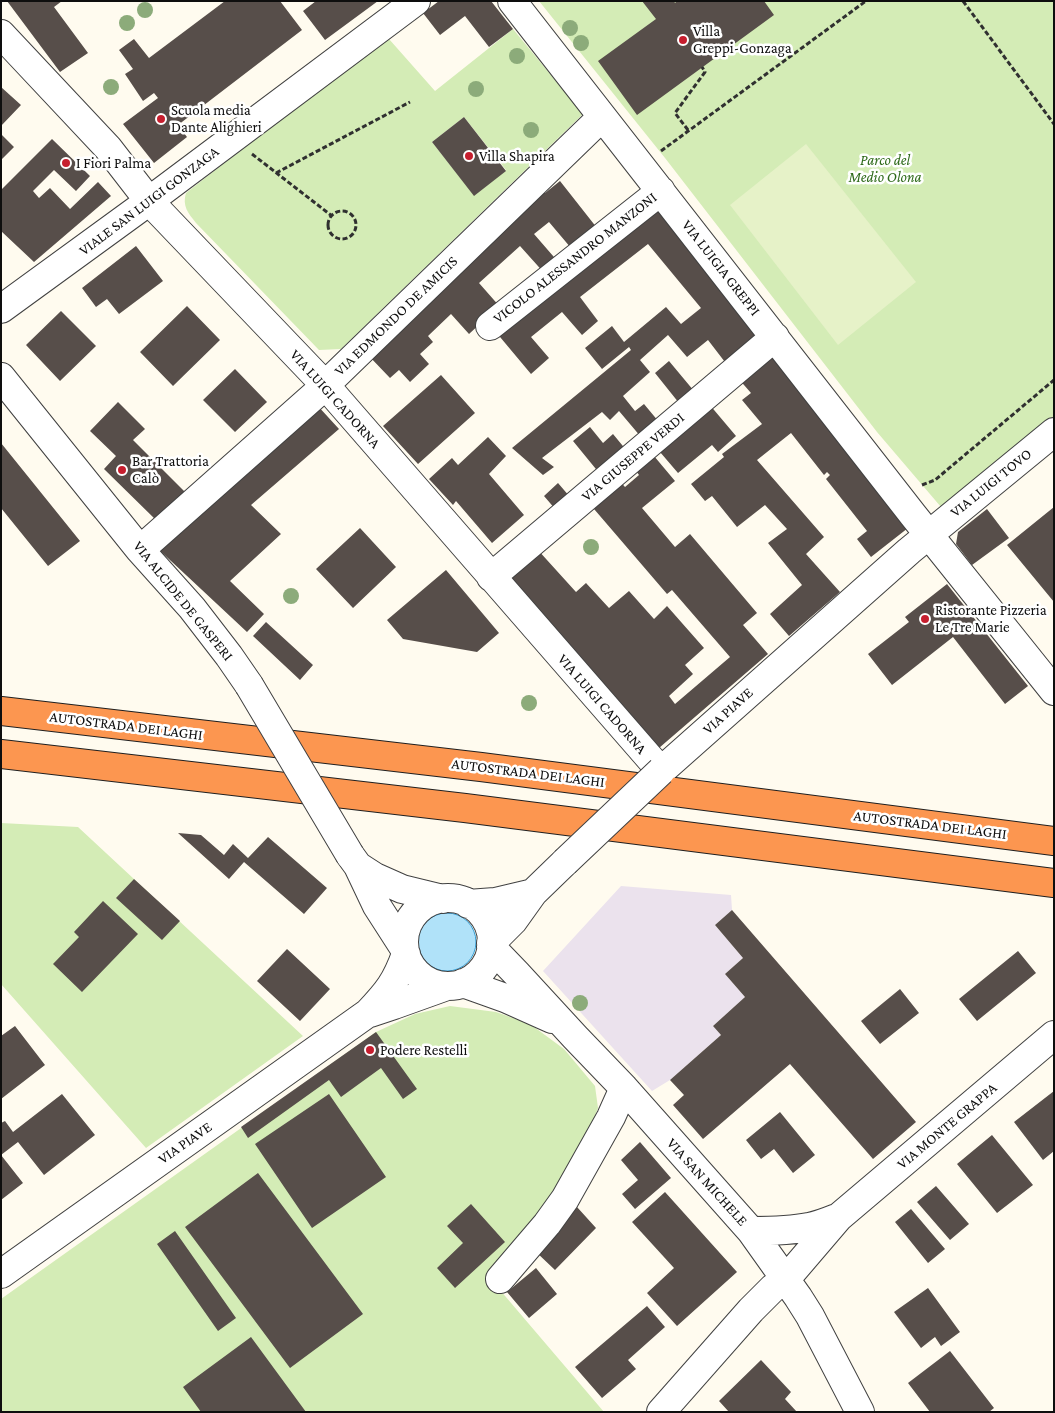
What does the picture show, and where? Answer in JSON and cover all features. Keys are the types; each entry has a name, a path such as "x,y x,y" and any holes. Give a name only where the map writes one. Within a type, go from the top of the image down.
{"highway":[{"name":"AUTOSTRADA DEI LAGHI","path":"1,711 481,767 1054,841"},
{"path":"1,754 455,807 1054,883"}],"street":[{"name":"VIALE SAN LUIGI GONZAGA","path":"1,309 416,1"},
{"name":"VIA LUIGIA GREPPI","path":"512,1 774,337 1054,691"},
{"name":"VIA LUIGI CADORNA","path":"1,34 108,148 149,201 324,385 660,772"},
{"name":"VIA EDMONDO DE AMICIS","path":"140,550 308,401 602,117"},
{"name":"VICOLO ALESSANDRO MANZONI","path":"490,326 661,191"},
{"name":"VIA GIUSEPPE VERDI","path":"491,577 774,337"},
{"name":"VIA ALCIDE DE GASPERI","path":"1,377 140,550 202,621 249,685 354,860 377,906 405,951"},
{"name":"VIA LUIGI TOVO","path":"929,534 1054,432"},
{"name":"VIA PIAVE","path":"368,1013 472,978 486,963 491,945 513,921 533,893 682,752 929,534"},
{"name":"VIA ALCIDE DE GASPERI","path":"354,860 375,877 402,889 456,901"},
{"name":"VIA PIAVE","path":"1,1274 368,1013 395,982 405,951 404,936 407,925 413,915 422,907 432,901 495,902 533,893"},
{"path":"456,901 482,916 490,931 491,945"},
{"name":"VIA SAN MICHELE","path":"491,945 624,1088 751,1231 810,1316 860,1412"},
{"path":"405,951 416,973 425,980 436,984 455,984"},
{"name":"VIA SAN MICHELE","path":"455,984 506,998 565,1026"},
{"name":"VIA MONTE GRAPPA","path":"661,1412 751,1310 773,1288 786,1279 839,1217 1054,1035"},
{"path":"500,1279 547,1224 565,1199 611,1117 624,1088"},
{"name":"VIA MONTE GRAPPA","path":"751,1231 800,1229 839,1217"}],"path":[{"path":"659,152 866,1"},
{"path":"963,1 1054,124"},
{"path":"688,130 675,113 705,72 702,67"},
{"path":"276,173 410,102"},
{"path":"252,154 332,216"},
{"path":"339,211 348,212 352,215 356,228 351,236 343,240 330,234 328,225 332,216 339,211"},
{"path":"919,486 935,480 1054,380"}],"shaded area":[{"path":"621,886 731,895 732,910 715,925 743,958 725,974 745,997 713,1026 721,1035 670,1080 652,1091 543,971"}],"green space":[{"name":"Parco del Medio Olona","path":"539,1 1054,1 1054,417 941,507 877,432 665,158"},
{"path":"513,29 583,114 341,349 319,350 196,223 185,206 186,193 389,39 435,91","holes":["464,117 506,170 474,195 432,142"]},
{"path":"806,144 916,282 838,345 730,205"},
{"path":"1,823 78,827 303,1036 146,1148 1,984"},
{"path":"450,1006 496,1012 530,1024 564,1049 595,1086 598,1108 581,1150 552,1200 488,1276 604,1412 1,1412 1,1299 376,1032 415,1014"}],"water":[{"path":"441,913 453,913 468,921 476,936 476,948 468,963 453,971 441,971 426,963 418,948 418,936 426,921"}],"building":[{"path":"7,1 62,1 54,7 88,53 60,72"},
{"path":"225,1 280,1 302,30 178,125 187,137 154,163 123,124 158,98 154,93 143,101 125,74 133,69 119,50 134,39 149,58"},
{"path":"316,1 378,1 325,40 303,11"},
{"path":"439,1 491,1 513,29 489,47 465,16 440,35 423,13"},
{"name":"Villa Greppi-Gonzaga","path":"642,1 674,1 675,3 677,1 764,1 774,15 637,115 598,61 656,19"},
{"path":"1,87 21,105 1,126"},
{"name":"Villa Shapira","path":"464,117 506,171 474,196 432,142"},
{"path":"1,134 14,147 1,160"},
{"path":"52,139 90,176 76,191 54,170 33,191 39,198 50,188 70,209 98,182 111,196 34,262 1,231 1,190"},
{"path":"560,181 597,228 571,248 549,222 534,234 560,264 546,275 520,246 479,283 501,308 469,334 451,314 428,336 433,342 420,354 429,364 410,382 399,370 390,378 368,355 542,190 545,193"},
{"path":"655,205 763,338 728,366 708,340 687,357 668,335 640,360 650,372 623,396 635,411 644,404 659,422 641,437 619,411 610,420 602,412 542,458 554,467 543,475 512,448 631,350 629,347 602,369 585,348 612,326 624,342 666,307 681,324 701,308 648,244 580,297 598,321 582,335 562,312 531,337 549,358 531,374 495,331"},
{"path":"136,246 163,281 119,314 107,299 96,307 82,288"},
{"path":"187,306 220,340 173,386 140,352"},
{"path":"61,311 96,346 60,381 26,345"},
{"path":"768,352 908,528 871,557 857,539 867,531 826,479 830,475 827,472 824,475 791,433 757,460 824,537 806,554 840,592 789,636 770,614 802,585 768,543 787,529 765,505 737,527 712,496 705,501 691,484 724,457 722,454 762,424 742,400 751,393 737,377"},
{"path":"669,361 694,391 679,403 655,373"},
{"path":"235,369 267,402 235,432 203,400"},
{"path":"441,375 475,413 418,464 383,426"},
{"path":"118,402 145,429 133,440 185,492 157,521 104,469 116,456 90,431"},
{"path":"709,404 736,436 718,452 712,445 678,473 660,452"},
{"path":"317,405 339,429 251,505 281,534 230,581 264,614 247,632 156,547"},
{"path":"590,427 603,443 613,434 627,451 600,474 573,441"},
{"path":"488,437 506,456 489,474 524,515 492,543 456,501 453,505 429,479 452,458 458,465"},
{"path":"1,443 80,541 48,566 1,508"},
{"path":"654,456 675,481 642,508 675,547 690,534 757,613 743,625 768,654 659,748 508,574 537,549 576,592 586,583 609,608 629,591 654,619 667,606 704,648 685,665 693,674 669,696 675,704 730,657 672,590 667,594 588,502 616,477 625,487 639,475 636,471"},
{"path":"558,483 570,497 556,510 544,496"},
{"path":"1054,507 1054,602 1007,545"},
{"path":"987,509 1009,538 972,565 956,544 958,532"},
{"path":"360,528 396,567 353,608 316,569"},
{"path":"446,570 499,633 477,652 403,639 387,620"},
{"path":"947,584 1028,686 1005,704 953,637 892,685 868,654 909,622 905,617"},
{"path":"266,622 313,665 300,680 253,636"},
{"path":"178,833 201,835 224,855 233,844 248,858 268,837 327,888 304,914 244,862 229,879"},
{"path":"134,879 180,921 162,940 116,898"},
{"path":"103,901 138,934 82,992 53,964 79,937 74,932"},
{"path":"732,910 916,1122 873,1159 790,1064 703,1139 673,1105 684,1095 670,1080 721,1035 713,1026 745,997 725,974 743,958 715,925"},
{"path":"287,949 330,989 300,1021 257,981"},
{"path":"1018,951 1036,973 977,1021 959,999"},
{"path":"900,989 919,1013 880,1044 861,1021"},
{"path":"15,1026 45,1065 1,1099 1,1036"},
{"name":"Podere Restelli","path":"376,1032 417,1089 403,1099 381,1068 341,1097 329,1080 248,1138 241,1127"},
{"path":"1054,1091 1054,1151 1043,1160 1014,1122"},
{"path":"62,1094 95,1135 44,1175 18,1142 1,1155 1,1123 5,1121 13,1132"},
{"path":"329,1094 386,1177 312,1228 255,1144"},
{"path":"780,1112 815,1155 793,1173 774,1149 761,1159 746,1140"},
{"path":"992,1135 1033,1185 997,1213 957,1164"},
{"path":"640,1142 671,1178 635,1209 622,1194 638,1180 621,1160"},
{"path":"1,1155 23,1183 1,1200"},
{"path":"258,1173 363,1314 290,1368 185,1227"},
{"path":"936,1186 969,1224 950,1240 917,1202"},
{"path":"665,1192 737,1272 677,1326 647,1293 674,1268 632,1222"},
{"path":"471,1204 505,1242 455,1288 437,1268 463,1243 447,1226"},
{"path":"577,1207 596,1228 555,1270 535,1251"},
{"path":"911,1209 945,1249 928,1263 895,1222"},
{"path":"175,1231 236,1318 218,1331 157,1244"},
{"path":"536,1268 557,1294 529,1318 507,1292"},
{"path":"928,1288 960,1332 941,1346 935,1337 921,1348 894,1312"},
{"path":"647,1306 665,1327 628,1360 636,1369 602,1398 575,1367"},
{"path":"251,1337 306,1412 201,1412 183,1387"},
{"path":"950,1351 994,1408 989,1412 930,1412 908,1383"},
{"path":"761,1360 791,1392 785,1399 797,1412 729,1412 719,1401"}],"place":[{"name":"Villa Greppi-Gonzaga","path":"683,40"},
{"name":"Scuola media Dante Alighieri","path":"161,119"},
{"name":"Villa Shapira","path":"469,156"},
{"name":"I Fiori Palma","path":"66,163"},
{"name":"Bar Trattoria Calò","path":"122,470"},
{"name":"Ristorante Pizzeria Le Tre Marie","path":"925,619"},
{"name":"Podere Restelli","path":"370,1050"}]}
